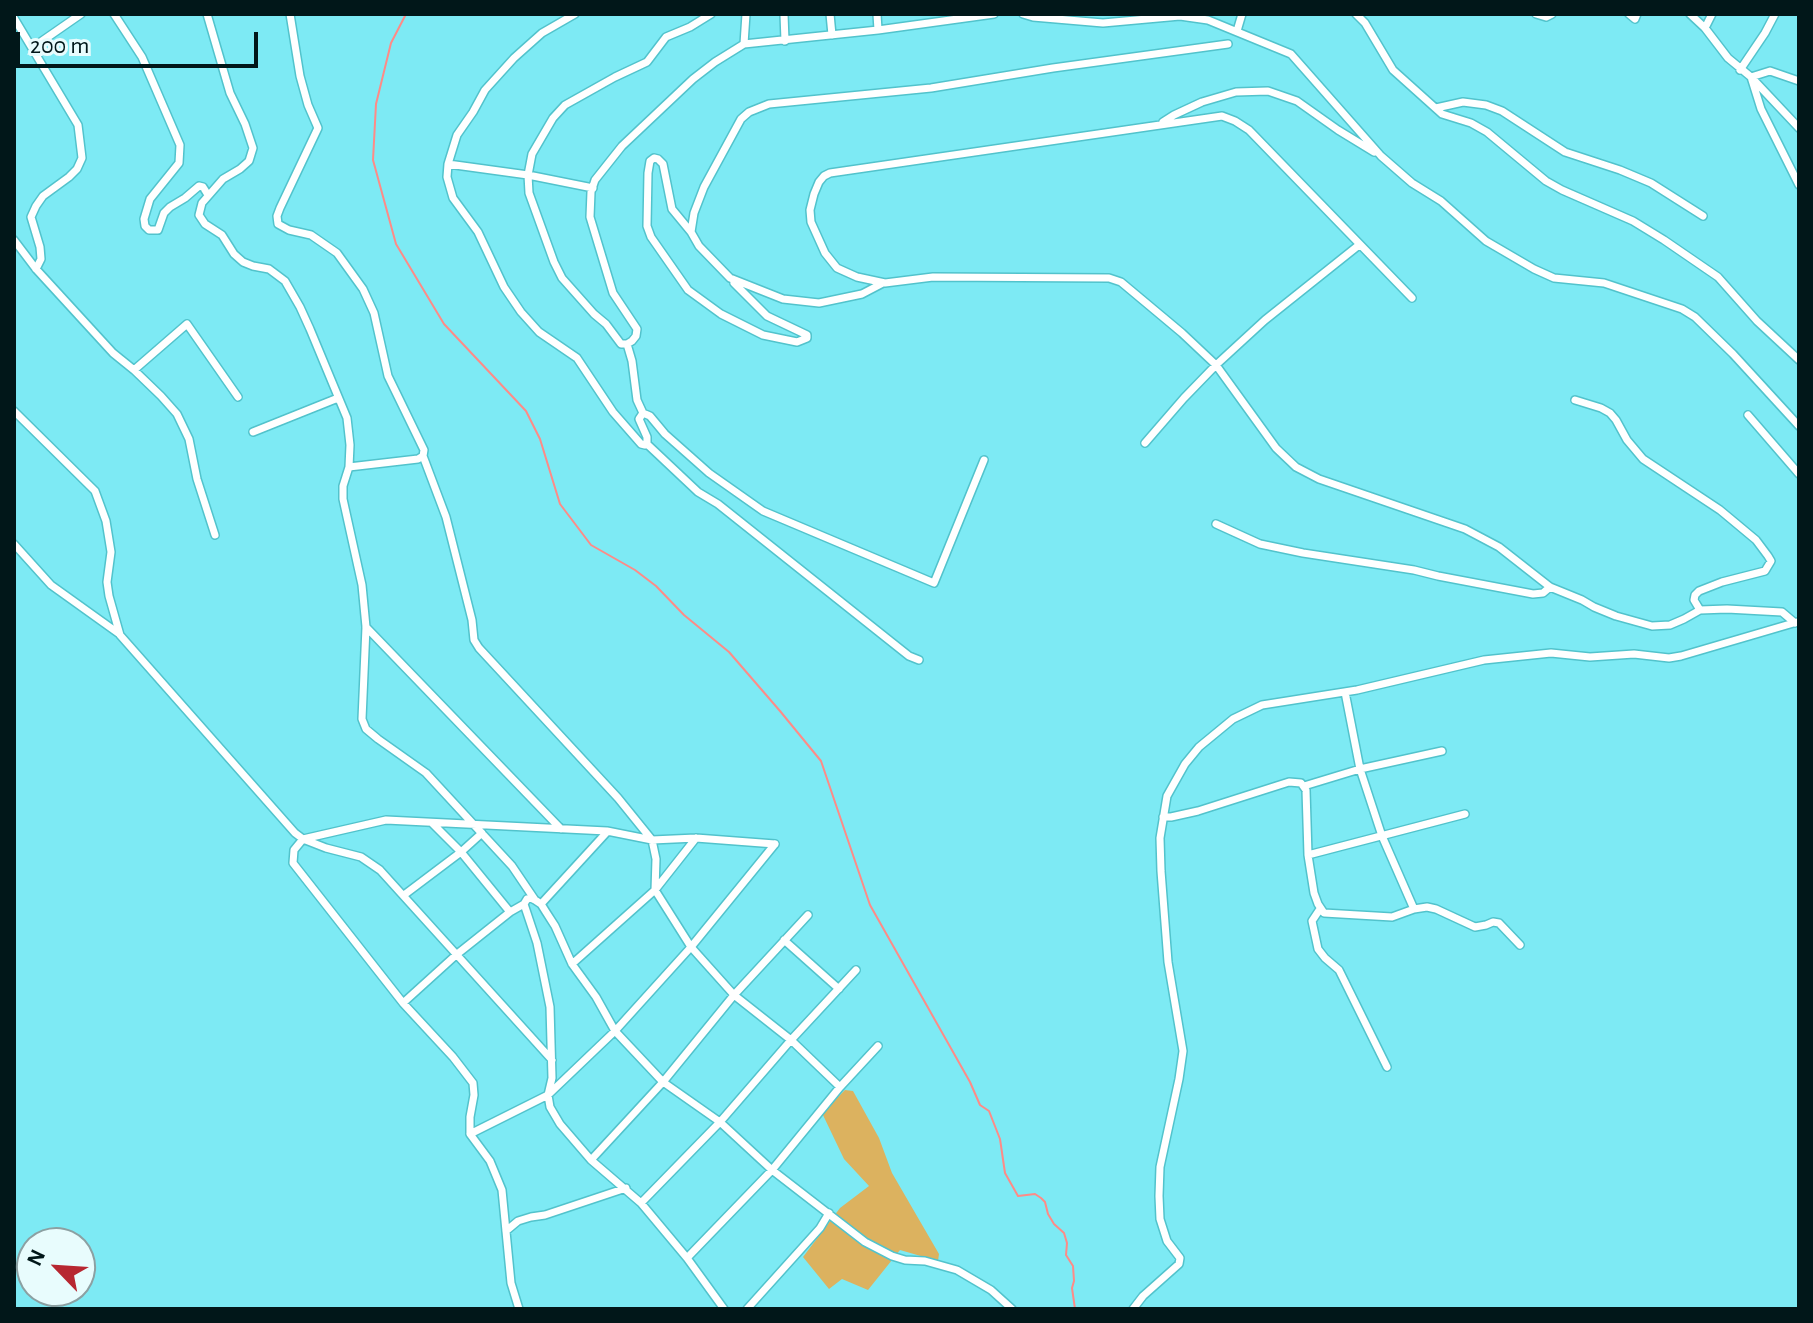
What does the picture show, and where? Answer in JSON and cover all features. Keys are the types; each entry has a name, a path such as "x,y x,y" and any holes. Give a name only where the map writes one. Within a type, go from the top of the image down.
{"street":[{"path":"32,48 81,14"},
{"path":"114,14 142,57 180,145 179,163 150,199 145,226 149,230 158,230 164,213 199,186 208,195"},
{"path":"207,14 230,93 253,148 249,161 223,179 208,195 199,215 222,235 237,257 253,266 269,269 285,281 300,307 347,418 349,467 343,499 362,585 366,627 361,707 366,729 426,773 512,866 555,926 572,964 615,1031 663,1082 720,1122 772,1170 865,1242 905,1260 925,1261 957,1270 991,1290 1012,1309"},
{"path":"290,14 300,76 318,128 280,208 278,224 311,235 337,253 363,289 374,313 388,376 424,450 423,456 446,517 472,620 474,640 618,798 652,840 656,859 655,890 691,947 734,995 791,1040 840,1087"},
{"path":"575,14 542,33 485,90 457,135 448,164 447,177 453,198 478,232 513,299 539,332 577,358 613,412 641,444 647,444 698,492 718,504 909,656 919,660"},
{"path":"711,14 666,37 647,62 565,105 553,118 532,154 529,193 562,278 621,344 627,344 636,336 637,329 613,293 590,217 595,180 622,146 693,79 744,44 994,14"},
{"path":"744,44 746,14"},
{"path":"784,14 785,41"},
{"path":"830,14 832,35"},
{"path":"877,14 878,30"},
{"path":"921,14 922,24"},
{"path":"1023,14 1103,23 1180,16 1208,20 1291,54 1381,156 1412,183 1450,208 1486,241 1554,278 1604,283 1682,309 1695,317 1755,376 1799,426"},
{"path":"1237,31 1242,14"},
{"path":"1356,14 1365,23 1393,70 1442,114 1471,123 1487,132 1546,181 1633,221 1718,277 1757,321 1799,360"},
{"path":"1536,14 1546,17 1552,14"},
{"path":"1629,14 1635,19 1637,14"},
{"path":"1690,14 1728,58 1751,77 1799,128"},
{"path":"1705,28 1712,14"},
{"path":"1740,70 1775,14"},
{"path":"14,18 78,125 82,158 69,177 43,196 31,217 40,247 41,259 36,269"},
{"path":"691,232 704,187 741,119 769,104 931,88 1228,44"},
{"path":"1751,77 1770,71 1799,81"},
{"path":"1751,77 1761,109 1799,185"},
{"path":"1161,124 1202,102 1236,92 1268,91 1297,101 1381,156"},
{"path":"1436,108 1463,102 1502,111 1565,152 1651,183 1703,216"},
{"path":"885,283 857,277 837,268 825,253 811,222 810,210 824,176 846,170 1222,116 1249,130 1412,298"},
{"path":"654,158 663,164 672,209 691,232 699,246 767,316 807,335 807,338 797,342 763,335 721,314 688,290 651,237 647,226 648,173 650,161 654,158"},
{"path":"448,164 593,188"},
{"path":"14,240 36,269 113,353 177,414 189,439 197,479 215,535"},
{"path":"1145,443 1216,365 1265,320 1359,245"},
{"path":"730,278 783,299 819,303 862,294 885,283 933,277 1109,278 1121,282 1216,365 1276,448 1296,467 1319,479 1465,529 1499,547 1550,587 1616,616 1652,626 1670,625 1700,610 1748,609 1782,612 1797,622"},
{"path":"134,370 187,324 238,397"},
{"path":"627,344 637,400 643,413 650,416 665,434 709,473 763,511 934,583 984,460"},
{"path":"253,432 338,398"},
{"path":"1575,400 1610,413 1643,459 1727,515 1756,540 1771,561 1765,571 1699,591 1694,600 1700,610"},
{"path":"14,411 95,491 106,521 111,552 107,582 120,635"},
{"path":"643,413 639,419 647,444"},
{"path":"1748,415 1799,474"},
{"path":"349,467 423,456"},
{"path":"1216,524 1260,544 1303,553 1414,570 1533,594 1543,593 1550,587"},
{"path":"14,544 51,585 120,635 303,839 371,862 552,1060"},
{"path":"1133,1309 1179,1264 1180,1258 1167,1241 1160,1219 1160,1167 1183,1051 1168,962 1160,838 1167,796 1185,764 1199,747 1233,719 1262,705 1345,692 1484,660 1551,653 1590,657 1634,654 1669,658 1797,622"},
{"path":"366,627 561,829"},
{"path":"1345,692 1360,769 1382,836 1414,909"},
{"path":"1304,786 1360,769 1442,751"},
{"path":"1163,817 1198,811 1289,782 1301,783 1306,790 1308,855 1314,893 1324,913 1385,918 1427,907 1475,927 1499,923 1520,945"},
{"path":"1308,855 1465,814"},
{"path":"470,1134 548,1095 615,1031 691,947 775,844 696,838 652,840 607,831 386,820 303,839 294,850 293,863 403,1003 473,1083 470,1134 490,1161 502,1190 511,1283 519,1309"},
{"path":"431,822 461,852 510,912"},
{"path":"538,902 607,831"},
{"path":"404,895 482,833"},
{"path":"572,964 655,890 696,838"},
{"path":"403,1003 456,955 527,899 538,902"},
{"path":"524,904 537,943 550,1007 550,1107 560,1124 591,1160 641,1203 724,1309"},
{"path":"1320,909 1312,921 1318,949 1339,970 1387,1067"},
{"path":"591,1160 808,915"},
{"path":"784,940 839,989"},
{"path":"641,1203 720,1122 856,970"},
{"path":"687,1258 772,1170 878,1046"},
{"path":"506,1231 518,1221 626,1188"},
{"path":"747,1309 820,1228 829,1213"}],"shaded area":[{"path":"845,1090 853,1091 879,1138 892,1173 939,1254 938,1261 900,1250 868,1290 842,1279 829,1289 803,1257 840,1208 869,1186 844,1159 822,1113"}],"waterway":[{"path":"406,14 391,43 376,104 373,160 396,244 444,324 526,411 540,439 560,504 591,545 656,586 684,615 729,652 821,761 870,905 980,1105 989,1111 1000,1139 1005,1173 1018,1196 1035,1194 1045,1202 1054,1224 1064,1233 1066,1255 1073,1266 1075,1309"}]}
